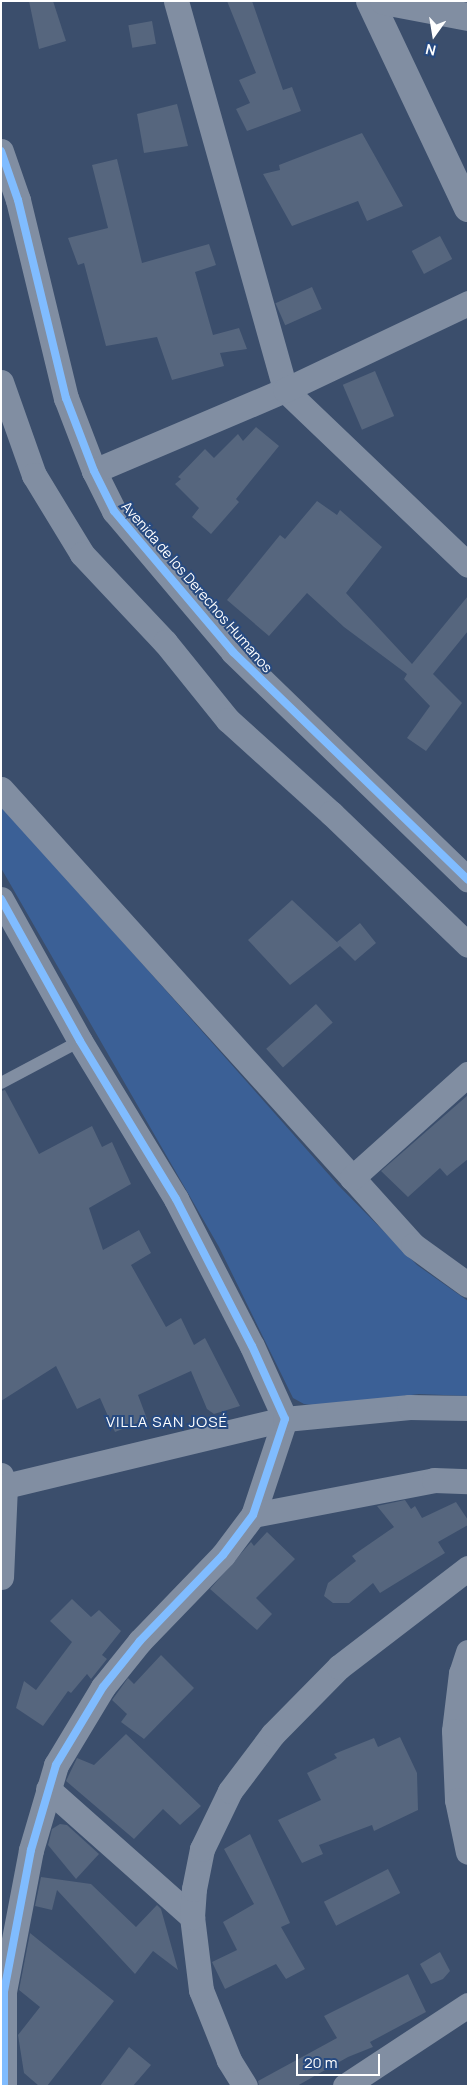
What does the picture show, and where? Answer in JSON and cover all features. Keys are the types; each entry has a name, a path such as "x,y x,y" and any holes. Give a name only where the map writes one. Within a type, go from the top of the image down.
{"street":[{"path":"176,1 285,390 468,565"},
{"path":"370,1 468,208"},
{"path":"384,1 468,17"},
{"name":"Avenida de los Derechos Humanos","path":"1,151 18,200 66,398 94,471 114,511 233,652 468,880"},
{"path":"94,471 285,390 468,303"},
{"path":"1,382 34,475 82,554 165,642 228,720 331,813 468,946"},
{"path":"1,789 413,1244 468,1285"},
{"path":"1,899 80,1042 176,1199 252,1346 285,1419 253,1515 223,1555 140,1641 103,1688 75,1731 48,1789 31,1850 4,1992 4,2086"},
{"path":"352,1178 468,1074"},
{"path":"1,1577 3,1483 285,1419 409,1407 468,1408"},
{"path":"253,1515 434,1480 468,1481"},
{"path":"245,2086 229,2060 201,1990 192,1917 194,1889 202,1849 230,1791 273,1734 339,1667 468,1568"},
{"path":"468,1652 461,1673 461,1722 457,1800 468,1852"},
{"path":"48,1789 192,1917"},
{"path":"345,2086 468,2005"}],"lane":[{"path":"1,1082 80,1042"}],"shaded area":[{"path":"1,804 338,1185 417,1265 468,1301 468,1396 419,1394 322,1406 304,1404 293,1398 219,1247 1,868"}],"building":[{"path":"29,1 53,1 66,41 39,49"},
{"path":"227,1 252,1 283,90 292,87 301,111 247,131 236,109 250,103 239,80 256,73"},
{"path":"152,21 156,44 132,48 128,25"},
{"path":"177,104 188,146 144,153 137,114"},
{"path":"362,133 403,206 367,221 358,201 292,226 263,174 280,170 279,165"},
{"path":"117,159 142,263 209,244 216,265 195,272 213,335 239,328 247,349 220,353 224,366 172,380 157,337 106,346 84,263 78,265 68,238 108,228 92,165"},
{"path":"440,236 452,259 424,274 412,251"},
{"path":"312,287 322,309 285,325 275,303"},
{"path":"375,371 394,416 362,430 343,385"},
{"path":"256,427 279,446 236,499 239,502 211,534 192,517 199,508 175,484 181,479 178,477 205,449 214,458 238,434 243,441"},
{"path":"317,501 337,515 340,510 382,547 346,593 412,664 468,596 468,631 433,674 462,703 426,751 407,738 430,706 404,679 407,674 344,627 307,593 269,636 227,600 280,535 285,539"},
{"path":"292,900 340,945 337,942 360,923 376,943 355,961 340,946 290,985 248,940"},
{"path":"316,1004 333,1023 283,1067 266,1049"},
{"path":"5,1090 39,1154 92,1126 102,1147 112,1142 131,1184 89,1208 103,1250 139,1230 151,1253 131,1265 166,1327 181,1318 194,1345 205,1338 240,1406 214,1414 207,1409 191,1371 138,1395 147,1419 115,1432 100,1398 77,1409 56,1366 1,1401 1,1091"},
{"path":"468,1095 468,1159 447,1176 440,1168 408,1197 381,1171"},
{"path":"405,1500 411,1509 415,1506 422,1518 456,1502 468,1520 468,1525 438,1542 445,1553 380,1593 373,1583 349,1603 333,1603 324,1596 328,1583 356,1561 352,1556 394,1527 377,1506"},
{"path":"267,1532 295,1559 256,1598 272,1614 257,1630 210,1589 251,1542 254,1546"},
{"path":"72,1599 91,1617 99,1610 121,1631 102,1655 107,1659 91,1679 87,1674 71,1693 68,1691 43,1726 16,1708 24,1681 36,1690 72,1642 50,1621"},
{"path":"161,1655 194,1688 144,1739 121,1722 127,1714 112,1700 128,1678 134,1684"},
{"path":"126,1734 201,1806 180,1825 163,1809 134,1839 66,1781 77,1758 94,1765"},
{"path":"400,1737 417,1773 418,1810 374,1831 372,1825 319,1845 323,1854 302,1863 278,1820 321,1800 307,1773 337,1758 334,1754 374,1738 378,1747"},
{"path":"60,1824 67,1825 99,1854 76,1879 48,1845 52,1829"},
{"path":"250,1834 290,1923 281,1927 305,1969 286,1979 276,1964 225,1989 212,1962 237,1950 223,1922 254,1904 224,1849"},
{"path":"388,1869 400,1893 336,1926 324,1902"},
{"path":"41,1877 91,1884 136,1927 157,1905 161,1909 178,1970 153,1951 135,1974 57,1890 52,1910 35,1906"},
{"path":"30,1933 114,2001 47,2086 39,2086 24,2073 18,2035 40,2007 19,1990"},
{"path":"440,1952 450,1971 443,1979 431,1984 420,1964"},
{"path":"408,1974 426,2012 370,2042 373,2047 348,2057 297,2086 259,2086 258,2081 337,2038 324,2016"},
{"path":"129,2047 151,2065 133,2086 100,2086"}],"cycle path":[{"path":"1,151 18,200 66,398 94,471 114,511 233,652 468,880"},
{"path":"1,899 80,1041 176,1199 252,1346 285,1419 253,1515 223,1555 140,1641 103,1687 56,1765 31,1850 4,1992 4,2086"}],"district":[{"name":"VILLA SAN JOSÉ","path":"167,1422"}]}
